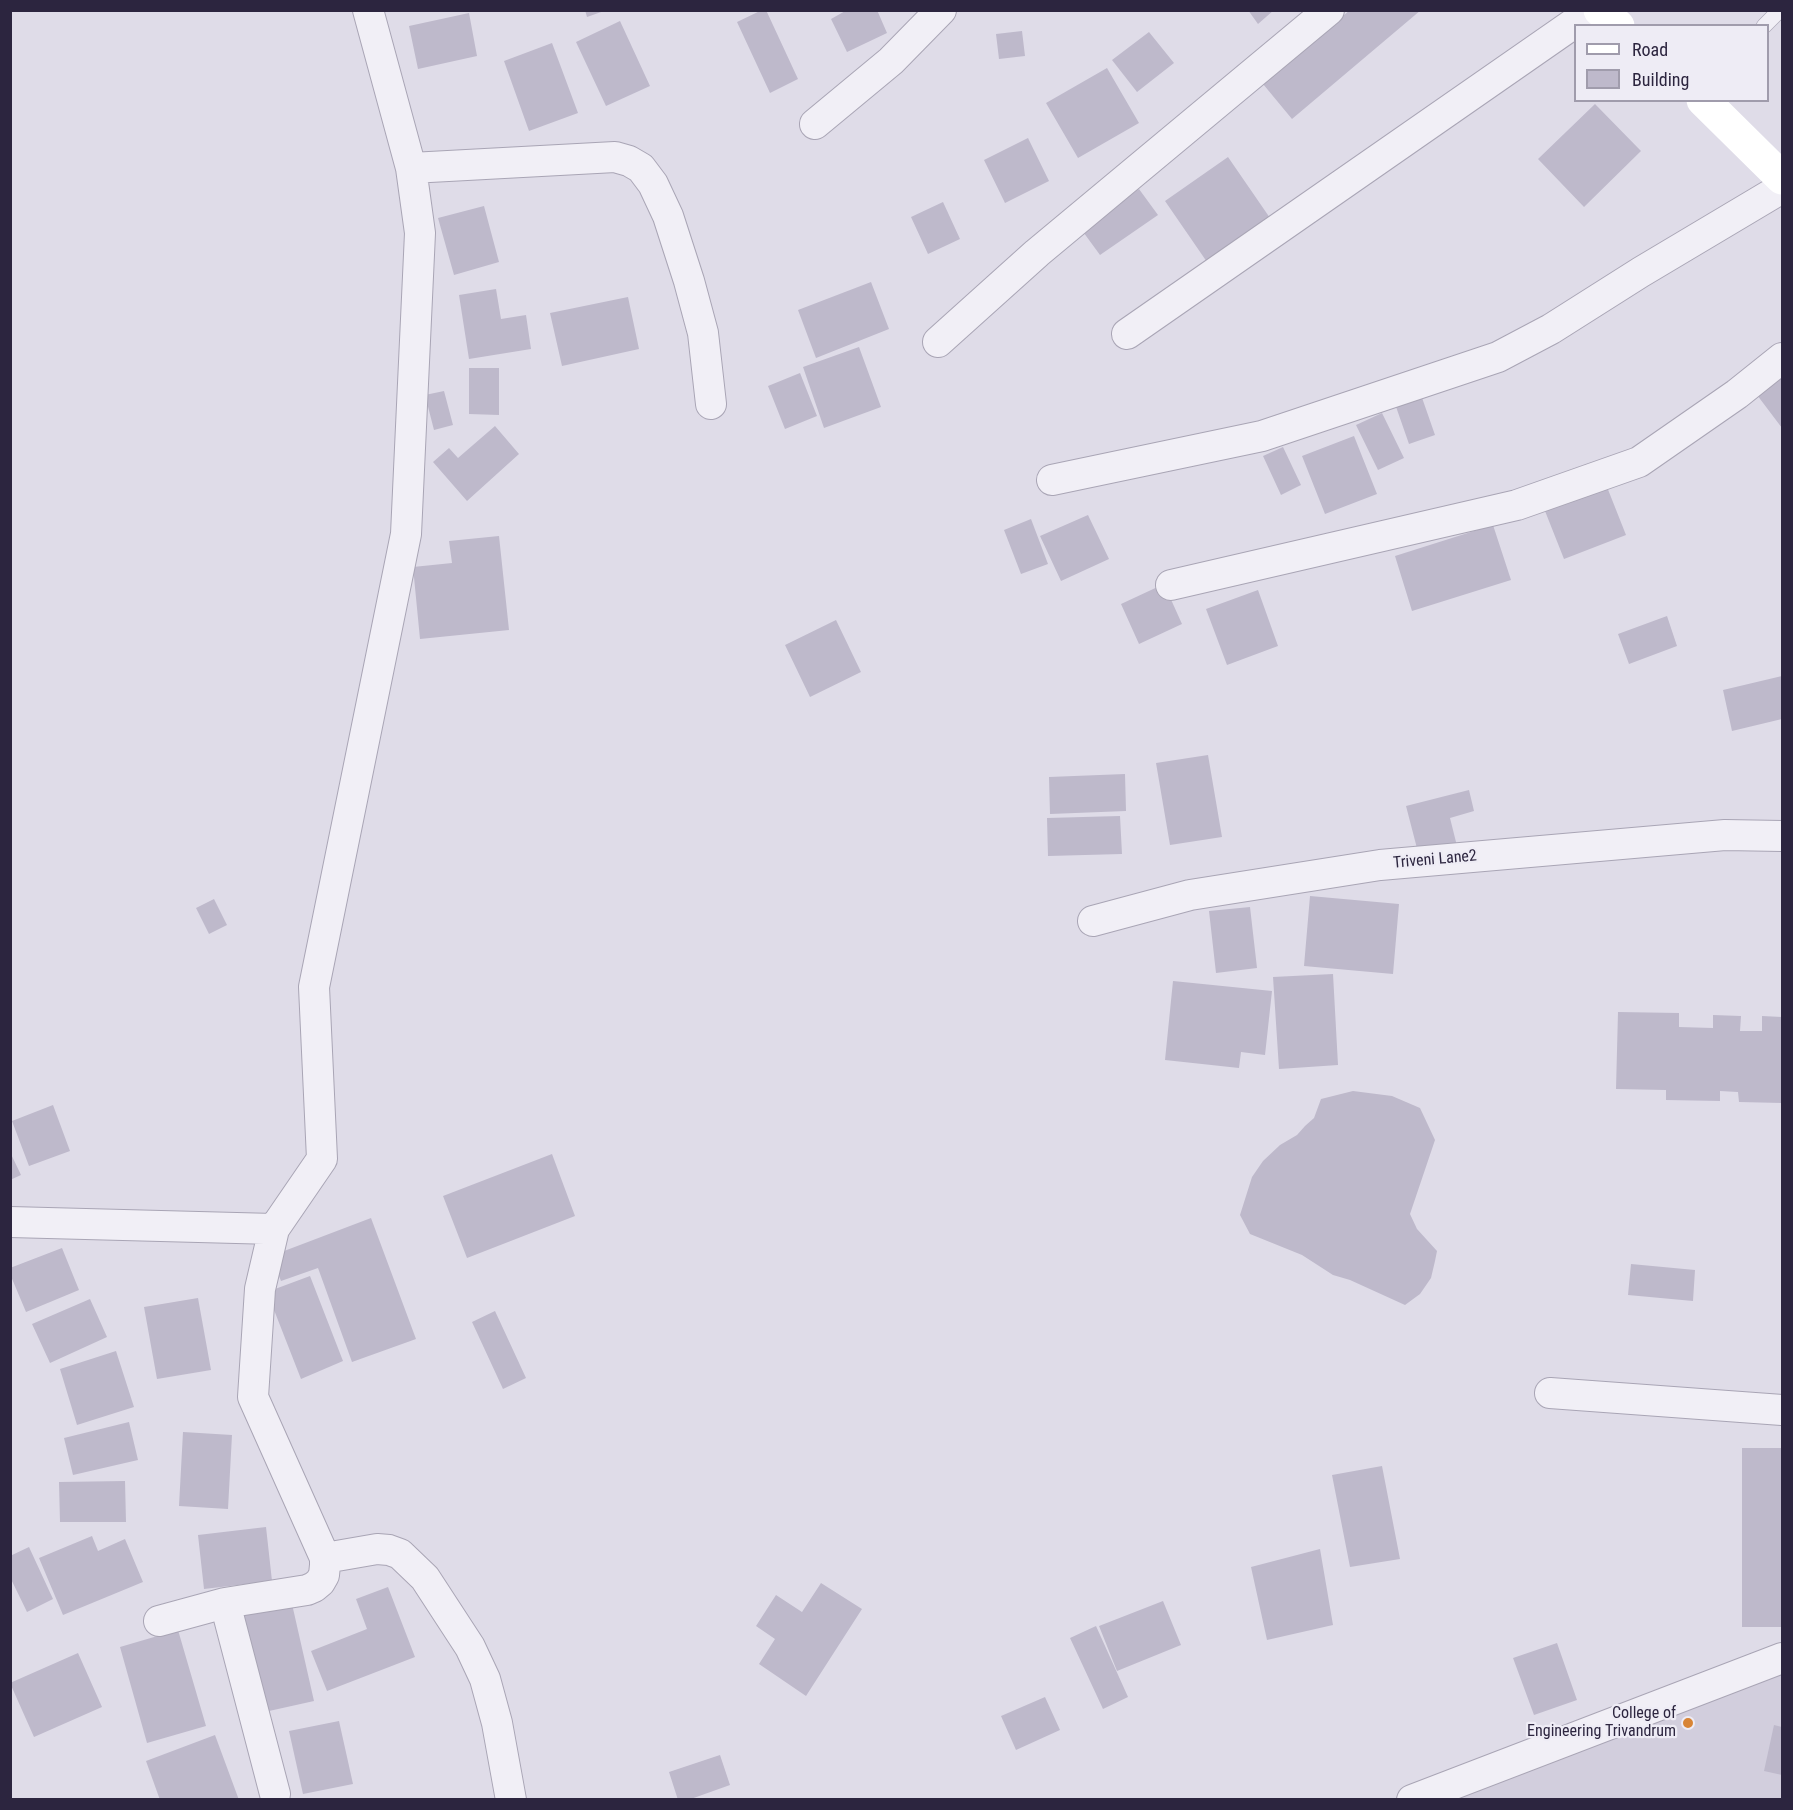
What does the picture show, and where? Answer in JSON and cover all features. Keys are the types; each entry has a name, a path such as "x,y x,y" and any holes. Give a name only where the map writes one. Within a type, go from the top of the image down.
{"main road":[{"path":"1600,10 1616,24"},
{"path":"1705,102 1782,178"}],"street":[{"path":"159,1621 225,1604 307,1590 314,1587 324,1575 324,1558 253,1397 260,1289 274,1229 322,1159 314,987 406,534 420,233 411,168 368,10"},
{"path":"814,124 891,61 942,10"},
{"path":"938,342 1037,253 1329,10"},
{"path":"1127,334 1593,10"},
{"path":"411,168 615,157 641,168 668,216 689,281 703,333 711,404"},
{"path":"1053,480 1262,436 1497,357 1551,329 1782,188"},
{"path":"1172,585 1517,505 1639,462 1737,394 1782,358"},
{"name":"Triveni Lane2","path":"1093,921 1190,895 1380,865 1725,835 1782,836"},
{"path":"10,1222 274,1229"},
{"path":"1550,1393 1782,1410"},
{"path":"324,1558 389,1550 400,1554 425,1578 470,1647 485,1679 497,1723 511,1800"},
{"path":"225,1604 276,1794"},
{"path":"1413,1800 1782,1658"}],"lane":[{"path":"1766,24 1780,10"}],"shaded area":[{"name":"College of Engineering Trivandrum","path":"1782,1646 1782,1799 1406,1799"}],"building":[{"path":"585,10 604,10 604,11 587,17"},
{"path":"766,10 798,79 770,93 737,22"},
{"path":"847,10 877,10 887,33 847,52 831,19"},
{"path":"1248,10 1274,10 1258,24"},
{"path":"1350,10 1421,10 1292,119 1263,84"},
{"path":"469,13 477,56 418,69 409,26"},
{"path":"620,21 650,86 606,106 576,42"},
{"path":"1022,31 1025,56 999,59 996,34"},
{"path":"1149,32 1174,63 1137,92 1112,60"},
{"path":"552,43 578,113 529,131 504,61"},
{"path":"1107,68 1139,123 1078,158 1046,103"},
{"path":"1595,104 1641,151 1584,207 1538,159"},
{"path":"1028,138 1049,181 1005,203 984,160"},
{"path":"1228,157 1270,218 1207,262 1165,201"},
{"path":"1139,189 1158,215 1100,255 1081,229"},
{"path":"943,202 960,239 928,254 911,217"},
{"path":"484,206 499,262 454,275 438,218"},
{"path":"871,282 889,329 816,358 798,310"},
{"path":"496,289 501,319 526,315 531,349 469,359 459,295"},
{"path":"628,297 639,349 562,366 550,313"},
{"path":"859,347 881,407 824,428 803,367"},
{"path":"1782,363 1782,428 1751,387"},
{"path":"469,368 499,368 499,415 469,414"},
{"path":"800,373 817,416 785,429 768,386"},
{"path":"444,391 453,425 434,430 425,395"},
{"path":"1420,392 1435,435 1409,444 1394,401"},
{"path":"1382,413 1404,458 1378,470 1356,425"},
{"path":"495,426 519,454 467,501 433,462 449,448 458,458"},
{"path":"1354,436 1377,494 1325,514 1302,456"},
{"path":"1283,447 1301,485 1281,495 1263,456"},
{"path":"1607,487 1626,535 1564,559 1545,511"},
{"path":"1088,515 1109,559 1061,581 1040,536"},
{"path":"1031,519 1048,564 1021,574 1004,530"},
{"path":"1493,525 1511,580 1412,611 1395,556"},
{"path":"499,536 509,630 420,639 413,567 452,563 449,541"},
{"path":"1164,584 1182,624 1139,644 1121,604"},
{"path":"1258,590 1278,646 1227,665 1206,609"},
{"path":"1667,616 1677,646 1629,664 1618,634"},
{"path":"836,620 861,672 810,697 785,645"},
{"path":"1782,676 1782,719 1732,731 1723,690"},
{"path":"1208,755 1222,837 1170,845 1156,763"},
{"path":"1125,774 1126,811 1050,814 1049,777"},
{"path":"1469,790 1474,811 1450,818 1457,846 1419,856 1406,806"},
{"path":"1120,816 1122,854 1048,856 1047,818"},
{"path":"1310,896 1399,904 1393,974 1304,966"},
{"path":"214,899 227,925 209,934 196,908"},
{"path":"1250,907 1257,968 1216,973 1209,911"},
{"path":"1333,974 1338,1065 1279,1069 1273,977"},
{"path":"1173,981 1272,991 1265,1055 1241,1052 1239,1068 1165,1060"},
{"path":"1618,1012 1679,1013 1679,1027 1713,1028 1713,1015 1741,1016 1740,1031 1762,1031 1762,1016 1782,1017 1782,1103 1739,1102 1738,1092 1720,1091 1720,1101 1666,1100 1666,1090 1616,1089"},
{"path":"1353,1091 1392,1096 1420,1108 1435,1140 1410,1214 1417,1229 1437,1251 1431,1278 1420,1294 1405,1305 1350,1280 1333,1275 1302,1255 1250,1234 1240,1215 1252,1177 1263,1161 1280,1145 1297,1135 1314,1118 1321,1099"},
{"path":"53,1105 70,1151 29,1166 12,1121"},
{"path":"10,1152 21,1175 10,1180"},
{"path":"552,1154 575,1216 467,1258 443,1196"},
{"path":"371,1218 416,1339 352,1362 318,1268 281,1281 271,1256"},
{"path":"62,1248 79,1290 26,1312 10,1274 10,1268"},
{"path":"1631,1264 1695,1270 1693,1301 1628,1295"},
{"path":"310,1276 343,1361 301,1379 267,1292"},
{"path":"198,1298 211,1370 157,1379 144,1307"},
{"path":"90,1299 107,1337 50,1363 32,1324"},
{"path":"495,1311 526,1378 503,1389 472,1322"},
{"path":"116,1351 134,1407 77,1425 60,1369"},
{"path":"129,1422 138,1460 73,1475 64,1438"},
{"path":"183,1432 232,1435 228,1509 179,1506"},
{"path":"1742,1448 1782,1448 1782,1627 1742,1627"},
{"path":"1382,1466 1400,1559 1350,1567 1332,1475"},
{"path":"125,1481 126,1522 60,1522 59,1482"},
{"path":"266,1527 272,1581 204,1589 198,1535"},
{"path":"92,1536 98,1551 125,1539 143,1582 63,1615 39,1558"},
{"path":"29,1547 53,1599 27,1612 10,1577 10,1556"},
{"path":"1320,1549 1333,1625 1267,1640 1251,1567"},
{"path":"821,1583 862,1609 806,1696 759,1664 775,1639 756,1626 776,1595 802,1612"},
{"path":"388,1587 415,1657 327,1691 311,1651 367,1629 356,1599"},
{"path":"1163,1601 1181,1645 1117,1671 1099,1626"},
{"path":"292,1604 314,1701 260,1713 238,1616"},
{"path":"1096,1626 1128,1697 1103,1709 1070,1638"},
{"path":"178,1630 206,1726 147,1743 120,1647"},
{"path":"1557,1643 1577,1700 1534,1715 1513,1658"},
{"path":"78,1653 102,1707 34,1737 10,1683"},
{"path":"1045,1697 1060,1730 1016,1750 1001,1716"},
{"path":"339,1721 353,1784 303,1794 289,1731"},
{"path":"1774,1725 1782,1727 1782,1775 1764,1771"},
{"path":"215,1735 239,1800 160,1800 146,1761"},
{"path":"720,1755 730,1785 688,1800 678,1800 669,1772"}],"place":[{"name":"College of Engineering Trivandrum","path":"1688,1723"}]}
